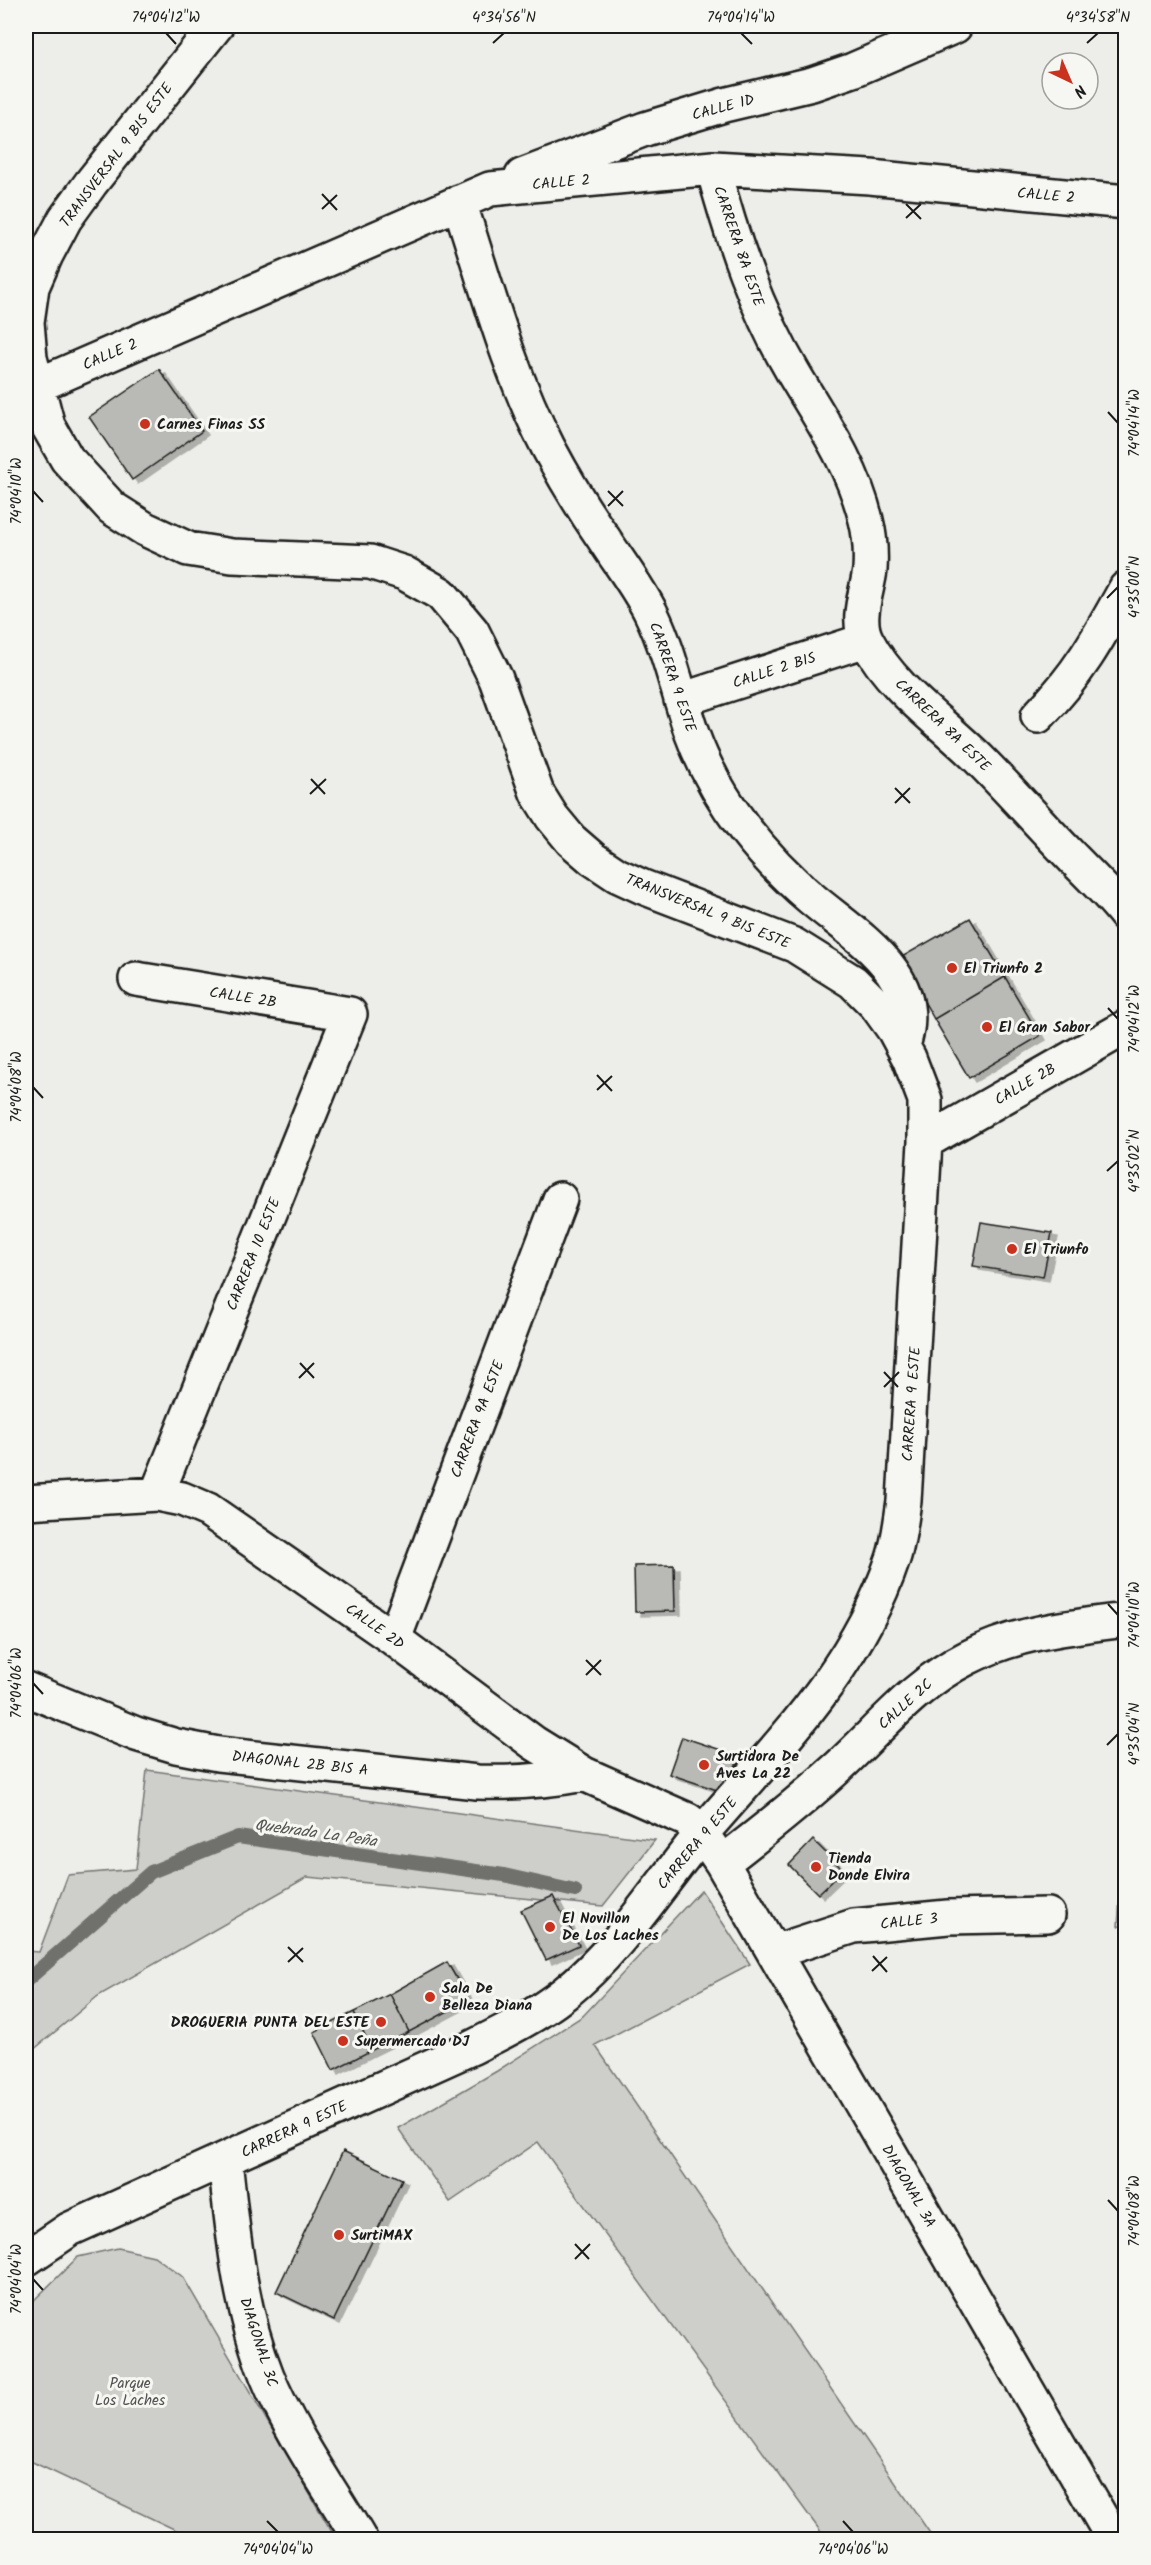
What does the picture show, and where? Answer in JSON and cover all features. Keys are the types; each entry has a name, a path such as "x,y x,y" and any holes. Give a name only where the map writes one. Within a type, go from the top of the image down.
{"street":[{"name":"TRANSVERSAL 9 BIS ESTE","path":"216,26 72,210 29,285 27,322 30,358 36,386 48,426 68,459 112,508 145,529 188,549 232,556 370,562 404,573 441,594 472,631 496,680 537,793 552,817 571,840 616,875 794,945 853,982 868,997 903,1045 925,1100 925,1142"},
{"name":"CALLE 1D","path":"490,189 567,157 645,129 724,105 812,84 854,70 955,26"},
{"name":"CALLE 2","path":"36,386 490,189 713,168 870,177 1125,202"},
{"name":"CARRERA 8A ESTE","path":"713,168 728,222 750,284 794,374 837,444 854,482 866,521 870,569 862,616 866,640 888,671 914,699 979,759 1125,915"},
{"name":"CARRERA 9 ESTE","path":"459,202 504,341 524,394 547,445 574,494 630,576 652,614 668,654 693,736 711,775 731,812 786,876 861,938 884,961 902,985 908,1005 908,1030 903,1045"},
{"path":"1038,716 1064,690 1086,660 1125,588"},
{"name":"CALLE 2 BIS","path":"681,700 866,640"},
{"name":"CALLE 2B","path":"136,979 350,1014"},
{"name":"CARRERA 10 ESTE","path":"156,1494 350,1014"},
{"name":"CALLE 2B","path":"925,1142 1125,1027"},
{"name":"CARRERA 9 ESTE","path":"26,2259 70,2229 471,2048 540,2012 588,1973 613,1945 702,1834 821,1695 856,1642 883,1587 894,1556 904,1501 911,1418 925,1142"},
{"name":"CARRERA 9A ESTE","path":"394,1639 560,1199"},
{"name":"CALLE 2D","path":"26,1502 156,1494 182,1499 208,1510 394,1639 486,1709 584,1774 688,1820 702,1834"},
{"name":"CALLE 2C","path":"722,1863 827,1777 903,1702 934,1677 967,1658 1002,1643 1039,1632 1125,1620"},
{"name":"DIAGONAL 2B BIS A","path":"26,1689 136,1734 218,1755 477,1782 549,1781 584,1774"},
{"name":"DIAGONAL 3A","path":"702,1834 722,1863 774,1952 1114,2540"},
{"name":"CALLE 3","path":"774,1952 854,1926 948,1917 1048,1915"},
{"name":"DIAGONAL 3C","path":"225,2160 238,2273 249,2320 267,2376 296,2432 360,2540"}],"green space":[{"path":"147,1770 655,1840 603,1906 307,1877 98,1996 26,2056 26,1951 39,1952 68,1875 136,1869"},
{"path":"1123,1853 1126,1853 1125,1927 1118,1926"},
{"path":"701,1890 750,1964 595,2045 934,2539 826,2539 538,2142 450,2202 398,2128 497,2071 583,2016"},
{"name":"Parque Los Laches","path":"118,2248 154,2256 183,2277 336,2539 195,2539 26,2459 26,2308 78,2257"}],"building":[{"name":"Carnes Finas SS","path":"159,369 202,431 132,480 89,417"},
{"name":"El Triunfo 2","path":"970,918 1005,977 934,1019 900,958"},
{"name":"El Gran Sabor","path":"1005,977 1040,1036 969,1078 934,1019"},
{"name":"El Triunfo","path":"981,1222 1052,1233 1043,1277 973,1266"},
{"path":"674,1565 675,1611 635,1612 634,1566"},
{"name":"Surtidora De Aves La 22","path":"682,1737 739,1756 726,1793 669,1774"},
{"name":"Tienda Donde Elvira","path":"813,1840 843,1870 818,1894 789,1865"},
{"name":"El Novillon De Los Laches","path":"553,1896 579,1945 546,1960 521,1910"},
{"name":"Sala De Belleza Diana","path":"447,1962 469,2000 409,2032 390,1994"},
{"name":"DROGUERIA PUNTA DEL ESTE","path":"390,1994 409,2032 372,2050 354,2012"},
{"name":"Supermercado DJ","path":"354,2012 372,2050 333,2070 314,2032"},
{"name":"SurtiMAX","path":"343,2151 402,2179 334,2320 276,2292"}],"waterway":[{"name":"Quebrada La Peña","path":"26,1981 151,1872 238,1837 504,1875 575,1891"}],"place":[{"name":"Carnes Finas SS","path":"145,424"},
{"name":"El Triunfo 2","path":"952,968"},
{"name":"El Gran Sabor","path":"987,1027"},
{"name":"El Triunfo","path":"1012,1249"},
{"name":"Surtidora De Aves La 22","path":"704,1765"},
{"name":"Tienda Donde Elvira","path":"816,1867"},
{"name":"El Novillon De Los Laches","path":"550,1927"},
{"name":"Sala De Belleza Diana","path":"430,1997"},
{"name":"DROGUERIA PUNTA DEL ESTE","path":"381,2022"},
{"name":"Supermercado DJ","path":"343,2041"},
{"name":"SurtiMAX","path":"339,2235"}]}
